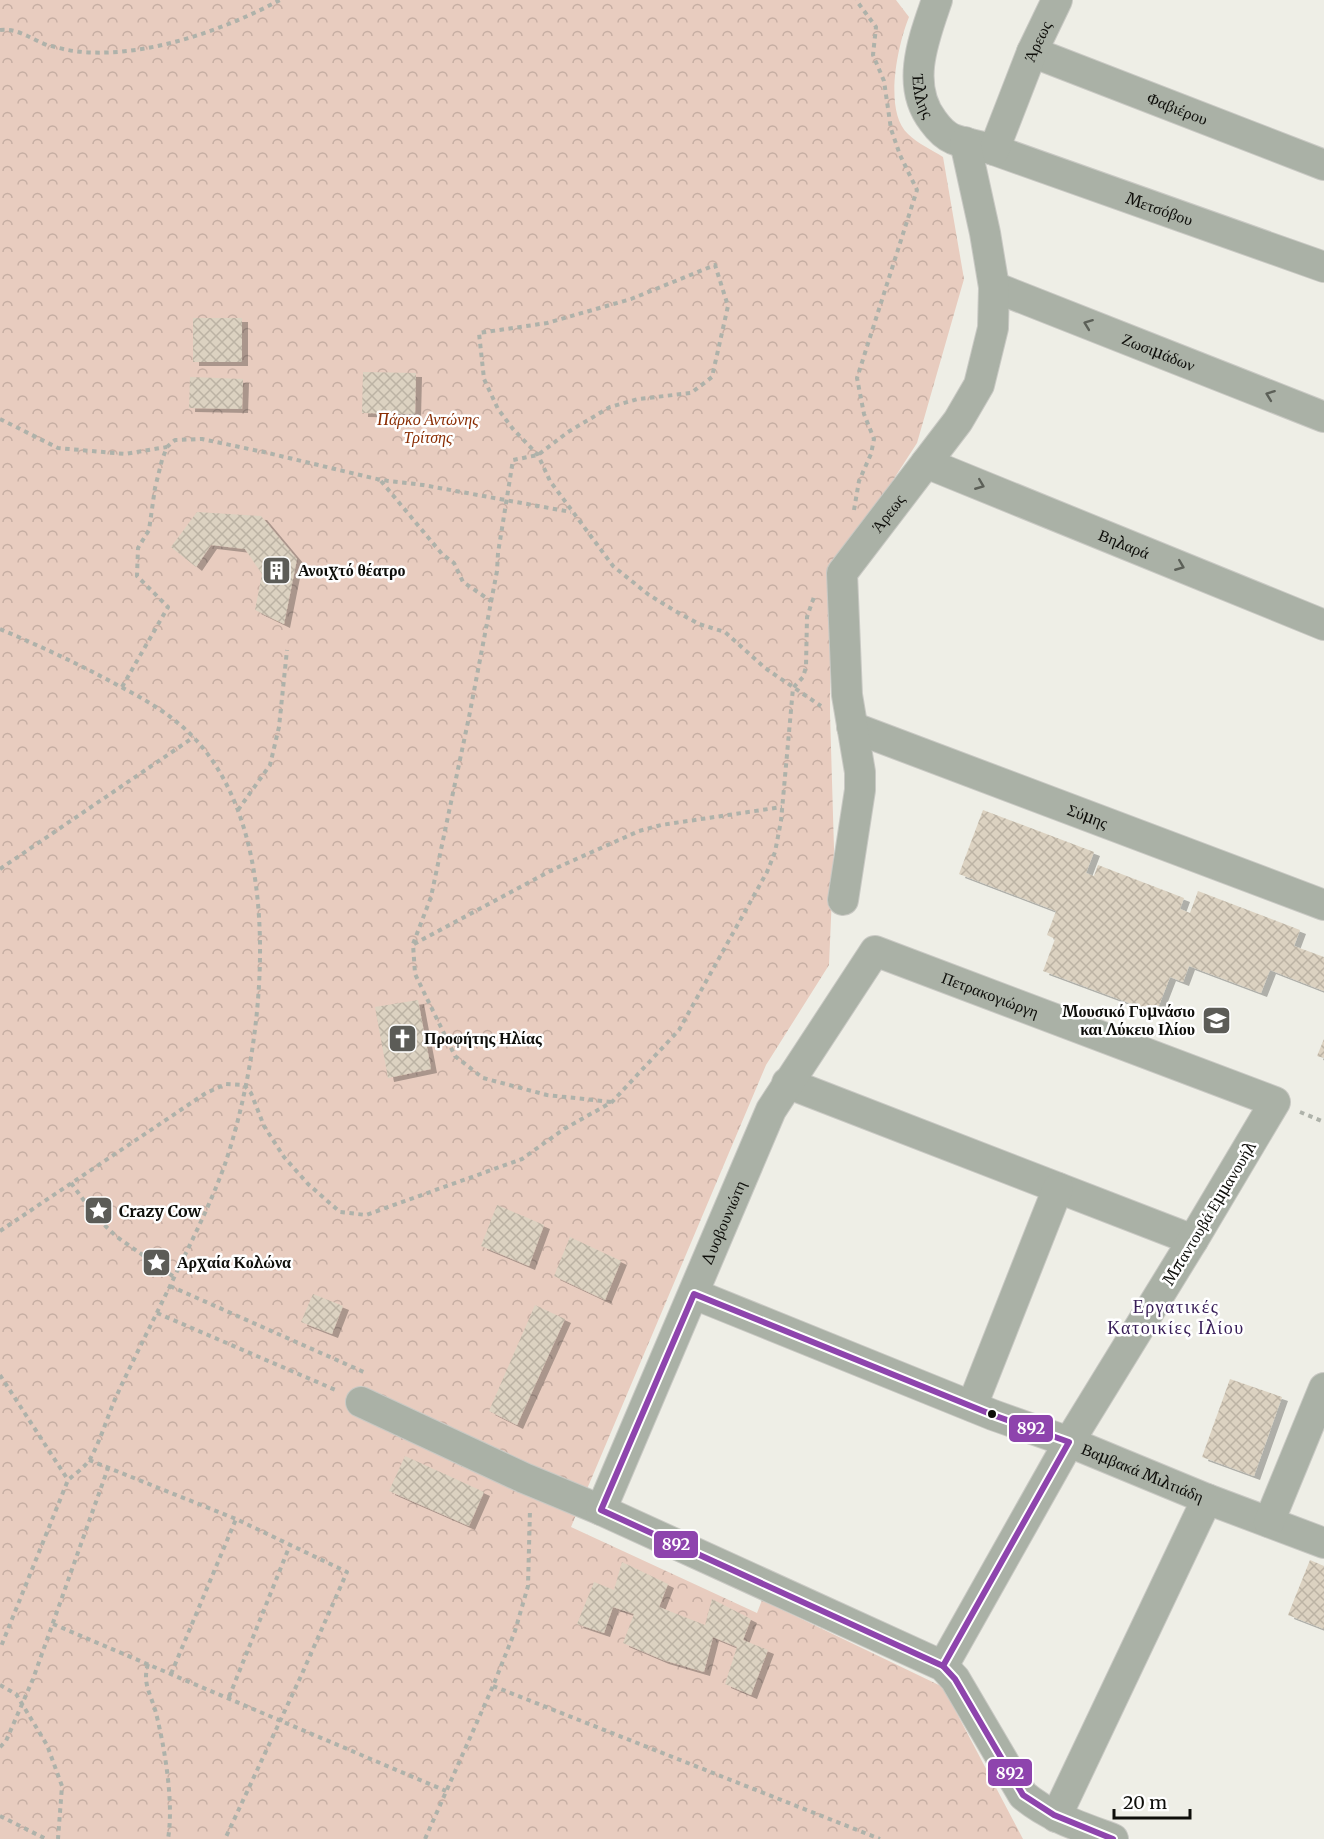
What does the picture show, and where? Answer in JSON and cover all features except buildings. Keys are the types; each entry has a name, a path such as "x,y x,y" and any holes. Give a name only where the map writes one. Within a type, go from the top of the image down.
{"street":[{"name":"Έλλης","path":"937,0 920,51 920,97 925,110 941,131 954,139 994,150"},
{"name":"Άρεως","path":"994,150 1032,52 1057,0"},
{"name":"Φαβιέρου","path":"1032,52 1324,165"},
{"name":"Άρεως","path":"843,900 861,772 852,727 845,671 842,573 958,421 979,385 993,328 994,287 965,142"},
{"name":"Μετσόβου","path":"994,150 1324,267"},
{"name":"Ζωσιμάδων","path":"994,287 1324,417"},
{"name":"Βηλαρά","path":"926,463 1324,625"},
{"name":"Σύμης","path":"852,727 1324,905"},
{"name":"Δυοβουνιώτη","path":"601,1510 771,1110 875,951"},
{"name":"Πετρακογιώργη","path":"875,951 1275,1102"},
{"path":"787,1083 1193,1240"},
{"name":"Μπαντουβά Εμμανουήλ","path":"943,1666 1069,1442 1275,1102"},
{"path":"972,1406 1058,1188"},
{"name":"Βαμβακά Μιλτιάδη","path":"694,1293 972,1406 1324,1543"},
{"path":"1269,1522 1324,1388"},
{"path":"366,1389 524,1478 601,1510 943,1666 955,1678 1023,1795 1037,1807 1056,1817 1113,1839"},
{"path":"1056,1817 1207,1499"}],"path":[{"path":"0,30 7,29 25,34 47,44 73,51 98,53 130,51 221,27 280,0"},
{"path":"853,516 859,481 871,454 874,439 864,414 857,378 917,190 900,155 891,129 884,81 873,55 876,27 856,0"},
{"path":"612,1102 547,1095 483,1078 454,1056 415,974 413,944 430,897 470,717 497,572 513,460 538,455 568,432 610,407 638,399 691,393 712,377 728,306 715,265 631,299 547,323 479,333 484,379 498,409 513,429 538,455 550,481 613,566 649,595 699,624 725,632 765,668 852,727"},
{"path":"0,419 58,448 125,454 167,447 176,440 202,439 381,480 423,485 572,512"},
{"path":"122,687 168,607 137,576 138,548 149,530 155,488 167,447"},
{"path":"381,480 442,554 454,563 463,582 491,601"},
{"path":"0,1231 206,1093 226,1084 244,1085 251,1093 264,1126 284,1157 308,1184 340,1212 366,1215 522,1159 564,1129 612,1102 679,1030 767,872 779,837 793,688 803,677 806,667 807,617 816,591"},
{"path":"0,630 55,652 122,687 168,715 194,737 212,760 237,810 250,851 258,900 261,948 253,1042 231,1144 215,1189 115,1398 89,1460 68,1480 0,1649"},
{"path":"237,810 270,765 279,727 287,650"},
{"path":"0,869 194,737"},
{"path":"413,944 554,869 639,831 661,825 782,807"},
{"path":"71,1183 97,1218 117,1238 174,1277"},
{"path":"170,1286 366,1389"},
{"path":"157,1313 366,1389"},
{"path":"0,1375 68,1480"},
{"path":"89,1460 236,1518 347,1572 225,1839"},
{"path":"0,1747 6,1741 33,1679 108,1468"},
{"path":"425,1839 494,1686 515,1631 528,1586 531,1515 524,1478"},
{"path":"171,1674 236,1518"},
{"path":"229,1697 290,1545"},
{"path":"53,1624 446,1791"},
{"path":"148,1664 144,1676 156,1714 168,1783 168,1839"},
{"path":"0,1685 16,1694 47,1745 62,1786 58,1839"},
{"path":"494,1686 880,1839"},
{"path":"0,1816 46,1839"}],"green space":[{"name":"Πάρκο Αντώνης Τρίτσης","path":"0,0 896,0 909,17 897,60 894,94 896,110 900,123 908,134 943,157 964,279 917,443 831,576 830,713 834,849 829,965 766,1065 571,1527 757,1613 762,1600 943,1687 1023,1839 0,1839"}],"transit line":[{"name":"892","path":"694,1294 993,1415 1069,1442 943,1666 601,1510 694,1294"},
{"name":"892","path":"943,1666 955,1679 1023,1795 1054,1815 1113,1839"}],"place":[{"name":"Ανοιχτό θέατρο","path":"277,570"},
{"name":"Μουσικό Γυμνάσιο και Λύκειο Ιλίου","path":"1216,1020"},
{"name":"Προφήτης Ηλίας","path":"403,1038"},
{"name":"Crazy Cow","path":"98,1211"},
{"name":"Αρχαία Κολώνα","path":"156,1262"}],"district":[{"name":"Εργατικές Κατοικίες Ιλίου","path":"1176,1317"}]}
